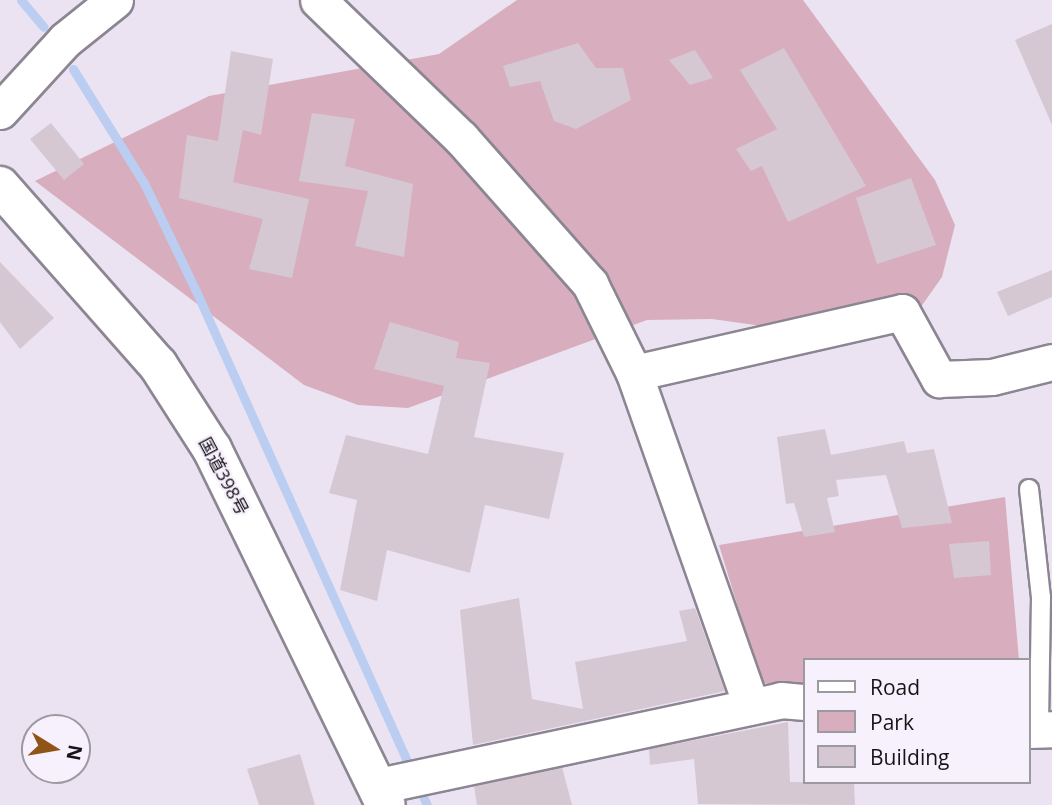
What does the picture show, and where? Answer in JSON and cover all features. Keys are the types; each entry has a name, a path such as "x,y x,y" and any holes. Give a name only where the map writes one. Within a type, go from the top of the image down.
{"highway":[{"name":"国道398号","path":"0,186 158,365 212,449 390,789"}],"street":[{"path":"317,0 557,241 590,284 634,373 751,706"},
{"path":"0,111 65,40 112,1"},
{"path":"634,373 902,313 939,379 992,377 1052,362"},
{"path":"390,789 445,769 751,706 804,702"}],"lane":[{"path":"1029,489 1041,597 1040,730"}],"green space":[{"path":"517,0 803,0 935,180 955,225 942,277 906,328 818,334 712,319 647,320 408,408 358,405 304,385 35,181 209,96 439,54"},
{"path":"1005,497 1019,658 804,658 804,687 761,683 719,545"}],"building":[{"path":"1052,24 1052,125 1015,40"},
{"path":"578,43 596,68 623,68 631,100 576,129 554,121 540,81 510,87 503,66"},
{"path":"784,48 866,186 788,222 762,166 751,171 736,149 777,129 740,70"},
{"path":"695,50 713,78 690,85 669,60"},
{"path":"231,51 273,59 261,135 243,130 233,182 309,199 292,278 249,269 263,219 179,198 187,135 218,141"},
{"path":"312,113 355,119 345,166 413,184 404,257 355,246 368,191 299,181"},
{"path":"51,123 84,164 64,180 30,139"},
{"path":"911,178 936,245 877,264 856,198"},
{"path":"0,262 54,318 20,349 0,322"},
{"path":"1052,270 1052,297 1008,316 997,292"},
{"path":"390,322 459,342 456,358 490,363 474,437 564,453 549,519 485,505 470,573 387,550 377,601 340,590 357,500 329,493 346,435 428,454 444,386 374,369"},
{"path":"825,429 831,455 904,441 907,453 934,449 952,523 902,528 886,475 836,480 839,496 827,498 835,532 804,537 794,503 786,504 777,437"},
{"path":"989,541 991,575 954,578 949,544"},
{"path":"519,598 532,699 583,709 575,662 687,641 679,611 695,608 725,691 473,745 460,610"},
{"path":"788,722 790,782 854,784 855,805 698,804 694,759 650,765 649,749"},
{"path":"300,754 315,805 259,805 247,769"},
{"path":"562,767 572,805 477,805 474,786"}],"waterway":[{"path":"21,0 44,27"},
{"path":"73,69 144,183 196,291 412,772"},
{"path":"418,785 427,805"}]}
